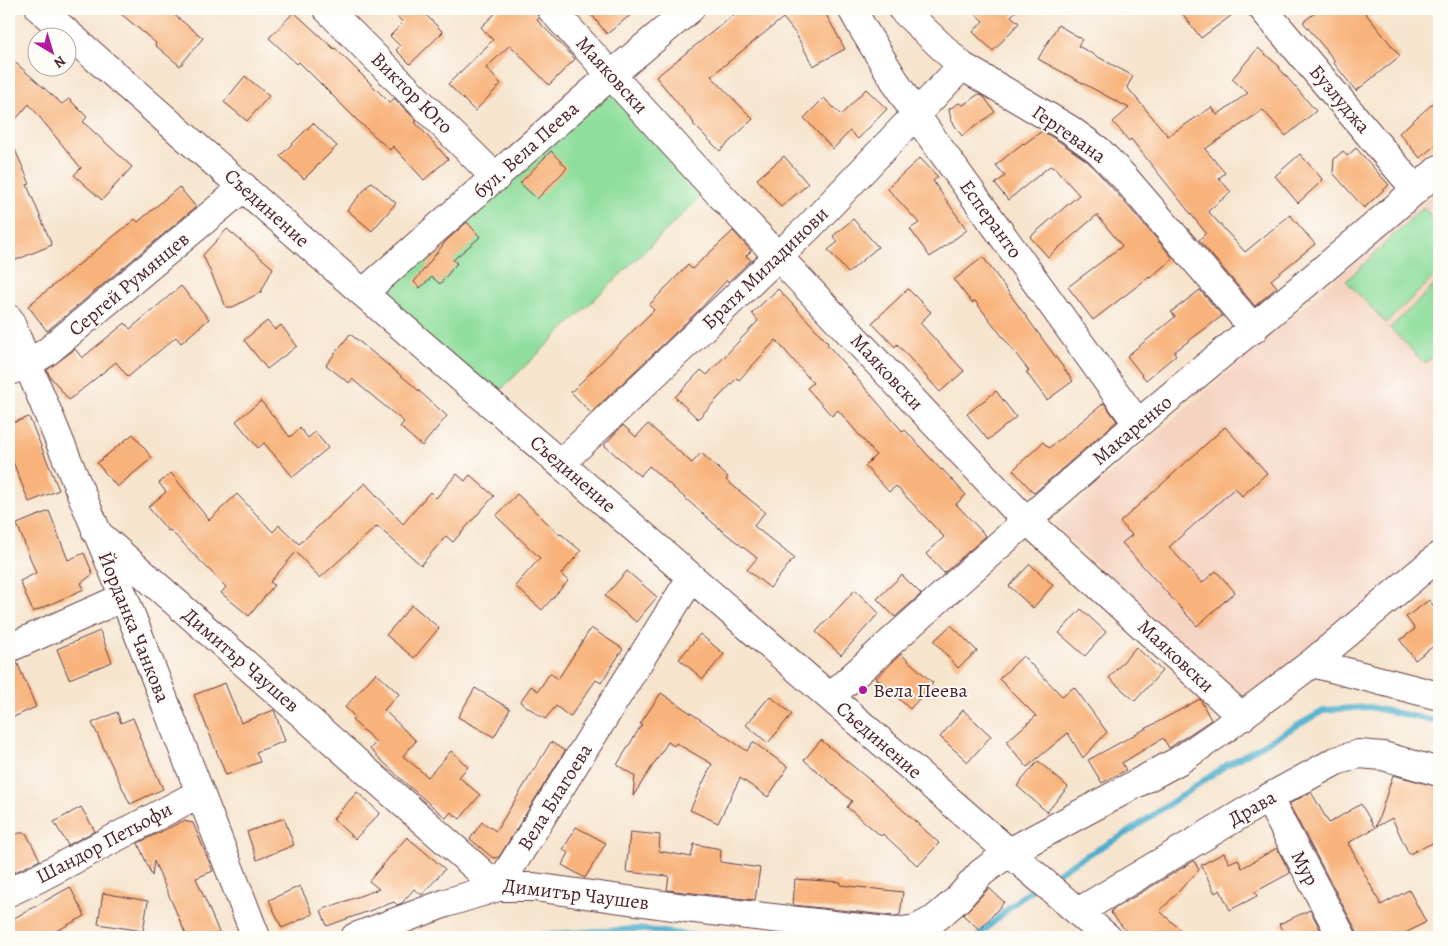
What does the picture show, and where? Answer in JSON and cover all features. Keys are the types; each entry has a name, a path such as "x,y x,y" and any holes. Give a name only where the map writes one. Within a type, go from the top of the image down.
{"street":[{"name":"Съединение","path":"40,9 363,293 1107,937"},
{"name":"Виктор Юго","path":"327,9 496,178"},
{"name":"Маяковски","path":"551,9 712,186 1014,508 1242,717"},
{"name":"бул. Вела Пеева","path":"363,293 690,9"},
{"name":"Есперанто","path":"852,9 915,114 1138,424"},
{"name":"Гергевана","path":"902,9 962,66 1069,129 1098,150 1125,178 1254,329"},
{"name":"Бузлуджа","path":"1264,9 1416,190"},
{"name":"Братя Миладинови","path":"560,462 810,226 962,66"},
{"name":"Макаренко","path":"830,697 1028,519 1138,424 1254,329 1439,169"},
{"name":"Сергей Румянцев","path":"18,368 47,352 244,188"},
{"name":"Йорданка Чанкова","path":"9,319 18,368 96,532 124,598 256,937"},
{"name":"Димитър Чаушев","path":"96,532 498,887 534,887 686,908 895,932 916,929 935,919 958,899 981,874 1008,853 1180,760 1242,717 1312,663 1439,556"},
{"name":"Вела Благоева","path":"498,887 692,578"},
{"path":"9,648 124,598"},
{"path":"1312,663 1439,696"},
{"name":"Драва","path":"1078,912 1268,798 1336,761 1359,754 1383,756 1439,772"},
{"name":"Шандор Петьофи","path":"9,892 200,792"},
{"name":"Мур","path":"1268,798 1342,937"},
{"path":"355,937 446,902 498,887"}],"shaded area":[{"path":"1438,189 1439,542 1244,705 1056,527 1058,520"}],"green space":[{"path":"622,86 712,186 489,401 363,293 593,90"},
{"path":"1423,207 1439,224 1439,272 1386,323 1346,281"},
{"path":"1439,281 1439,349 1425,364 1390,328"}],"building":[{"path":"115,9 167,9 203,38 180,66"},
{"path":"405,9 420,9 443,32 410,64 396,50 400,46 390,36 403,23 397,16"},
{"path":"500,9 531,9 538,16 537,20 575,59 549,85 510,45 486,68 501,84 475,111 448,84 493,40 481,27"},
{"path":"587,9 638,9 607,34"},
{"path":"741,9 823,9 845,49 813,66 796,34 783,18 711,76 753,119 720,151 693,124 656,77"},
{"path":"970,9 1018,9 1011,16 1019,23 993,51 973,32 983,21"},
{"path":"1179,9 1240,9 1201,38"},
{"path":"1320,9 1362,9 1400,56 1356,91 1333,62 1335,61 1303,22"},
{"path":"294,12 335,48 390,103 394,98 417,121 415,122 448,159 424,180 393,146 390,150 299,62 297,64 269,38"},
{"path":"1058,25 1082,39 1078,46 1133,76 1127,87 1168,136 1212,107 1217,115 1248,93 1232,79 1258,48 1280,67 1316,111 1286,136 1263,110 1205,149 1225,173 1219,178 1231,192 1208,211 1245,252 1290,215 1315,244 1271,280 1277,287 1255,306 1199,240 1206,233 1131,139 1129,141 1113,122 1129,108 1038,59"},
{"path":"9,57 28,74 28,78 33,78 62,104 69,99 87,117 83,122 132,167 102,200 74,175 81,168 29,104 9,127"},
{"path":"245,76 269,96 247,121 224,102"},
{"path":"866,89 887,109 858,139 850,131 833,149 804,118 824,98 841,115"},
{"path":"979,94 984,97 995,112 962,136 951,120 949,109 959,103 963,105"},
{"path":"1439,98 1439,142 1420,158 1399,133"},
{"path":"313,123 337,146 304,179 280,156"},
{"path":"1042,131 1087,161 1173,258 1150,278 1093,320 1068,287 1122,246 1097,215 1048,257 1030,237 1079,195 1054,167 1050,166 1008,200 995,184 1005,176 996,165 1023,143"},
{"path":"9,136 30,184 27,185 52,245 16,260 9,242"},
{"path":"1356,148 1389,185 1364,208 1333,173 1334,159 1343,151 1347,156"},
{"path":"551,151 567,168 537,199 520,183"},
{"path":"1300,154 1323,180 1298,203 1275,176"},
{"path":"784,156 808,184 781,207 757,179"},
{"path":"920,158 938,177 933,181 967,230 930,257 910,229 919,223 887,188"},
{"path":"371,182 396,203 372,231 347,210"},
{"path":"179,187 196,207 47,331 28,306 135,219 138,222"},
{"path":"853,219 878,247 848,273 828,250 838,242 833,236"},
{"path":"467,222 480,237 453,260 457,263 440,284 432,277 420,288 414,282 446,241"},
{"path":"227,229 273,268 261,292 233,307 226,307 203,255"},
{"path":"733,231 751,251 746,256 751,260 728,282 727,280 699,310 591,413 571,392 654,310 649,305 688,265 692,269"},
{"path":"983,257 1073,381 1047,400 1026,372 1029,371 975,301 972,303 954,280"},
{"path":"181,286 209,319 181,343 176,337 128,377 116,362 69,400 47,370 75,349 82,358 125,323 130,329"},
{"path":"778,289 828,343 903,432 905,430 966,495 956,504 986,536 944,573 926,554 944,537 896,486 889,492 865,466 876,455 838,410 832,416 807,388 813,383 776,340 739,380 737,378 698,419 675,397 701,370 707,375 758,321 752,313"},
{"path":"908,289 931,312 920,323 964,371 940,392 897,344 895,347 872,323"},
{"path":"1200,290 1222,316 1174,352 1176,355 1146,380 1127,356 1175,317 1171,312"},
{"path":"267,321 275,330 281,325 297,346 267,369 244,340"},
{"path":"350,334 447,416 422,446 400,427 404,422 352,379 349,383 326,365"},
{"path":"996,391 1016,417 988,440 967,414"},
{"path":"261,401 290,437 300,428 308,438 315,432 328,448 293,477 264,443 258,448 236,421"},
{"path":"1104,403 1117,421 1034,493 1013,470 1043,442 1049,448"},
{"path":"29,417 59,490 29,502 9,452 9,424"},
{"path":"648,424 692,463 701,453 728,477 726,480 765,512 754,526 794,558 770,588 747,570 757,558 720,529 649,466 640,476 604,445 623,425 636,437"},
{"path":"1225,427 1267,473 1242,496 1235,488 1169,547 1202,583 1216,571 1235,592 1197,626 1122,543 1132,535 1120,522"},
{"path":"133,434 152,458 117,487 97,463"},
{"path":"171,473 209,520 237,494 273,532 279,525 299,544 365,483 403,524 430,492 436,498 457,474 465,481 470,475 494,496 453,542 446,536 421,565 377,526 320,578 296,552 270,582 274,585 249,616 221,593 226,587 170,530 168,531 148,507 166,492 159,483"},
{"path":"517,494 560,535 581,551 561,574 568,581 542,610 515,586 540,558 496,516"},
{"path":"49,511 68,560 84,553 93,574 81,583 84,589 33,612 20,581 36,573 17,524"},
{"path":"1030,564 1053,585 1033,608 1009,586"},
{"path":"627,571 657,597 636,622 605,596"},
{"path":"902,575 921,594 895,617 877,599"},
{"path":"855,590 879,613 841,655 816,632"},
{"path":"1429,600 1439,613 1439,642 1415,660 1400,640 1415,629 1406,617"},
{"path":"412,605 439,628 414,658 386,635"},
{"path":"1081,609 1106,632 1085,656 1059,633"},
{"path":"951,625 977,651 958,668 934,641"},
{"path":"591,628 623,649 601,683 596,680 570,717 556,706 545,719 520,702 531,686 538,691 550,673 558,679"},
{"path":"100,631 112,662 69,679 57,649"},
{"path":"700,634 724,654 703,679 679,659"},
{"path":"1136,647 1162,671 1135,701 1109,678"},
{"path":"901,654 933,683 910,709 876,678"},
{"path":"1023,656 1062,696 1074,687 1107,732 1083,758 1068,733 1027,767 1006,742 1036,716 999,679"},
{"path":"17,662 36,707 9,719 9,663"},
{"path":"376,673 399,694 384,710 416,741 403,756 428,777 451,751 468,767 459,777 480,795 460,819 451,812 446,818 404,782 370,749 376,742 352,720 355,717 345,707"},
{"path":"225,683 241,723 274,710 285,741 256,752 260,762 226,775 194,695"},
{"path":"475,688 510,709 494,737 458,717"},
{"path":"661,693 747,751 753,742 788,767 768,797 740,778 718,823 690,810 712,764 676,743 674,746 668,742 633,796 635,776 617,765 642,724 640,724"},
{"path":"770,696 792,714 768,743 746,725"},
{"path":"1200,699 1211,720 1169,748 1163,738 1122,763 1126,770 1102,783 1088,760"},
{"path":"963,710 991,736 968,762 940,737"},
{"path":"117,712 121,723 133,718 163,789 130,804 92,723"},
{"path":"821,740 871,781 939,843 918,866 883,834 881,836 847,807 852,801 804,760"},
{"path":"551,742 565,751 499,857 493,858 470,839 482,822 496,831"},
{"path":"1038,761 1068,787 1047,812 1017,786"},
{"path":"1393,775 1439,787 1439,840 1409,854 1392,818 1376,827"},
{"path":"357,792 380,813 355,839 333,819"},
{"path":"1311,792 1329,823 1361,804 1375,828 1348,843 1381,905 1409,890 1426,922 1398,937 1358,937 1289,804"},
{"path":"81,807 95,831 68,845 54,822"},
{"path":"284,818 294,845 257,860 247,832"},
{"path":"183,821 193,823 213,871 196,878 221,937 187,937 154,861 152,876 138,843"},
{"path":"576,827 606,843 585,878 562,865 569,853 563,850"},
{"path":"630,832 660,835 659,851 691,857 694,844 721,849 720,862 760,868 755,900 667,890 669,876 626,872"},
{"path":"19,833 26,833 40,860 9,875 9,839"},
{"path":"407,837 445,869 422,895 414,889 402,903 397,905 394,902 327,926 321,910 379,889 369,881"},
{"path":"1277,848 1290,873 1255,892 1257,896 1230,910 1220,890 1215,893 1201,865 1224,853 1229,863 1238,859 1242,868"},
{"path":"1194,861 1199,870 1160,911 1188,937 1131,937 1111,913 1112,910"},
{"path":"795,879 841,882 840,885 903,892 900,915 793,905"},
{"path":"300,886 313,914 282,928 269,900"},
{"path":"70,887 85,916 45,937 9,937 9,921"},
{"path":"989,888 1004,902 980,930 963,915"},
{"path":"103,893 148,901 143,931 98,924"},
{"path":"1310,910 1324,937 1285,937 1279,924"}],"waterway":[{"path":"1050,878 1125,834 1225,766 1325,710 1369,707 1439,722"},
{"path":"977,937 1020,898 1037,887"},
{"path":"504,937 637,929 710,937"}],"place":[{"name":"Вела Пеева","path":"863,690"}]}
